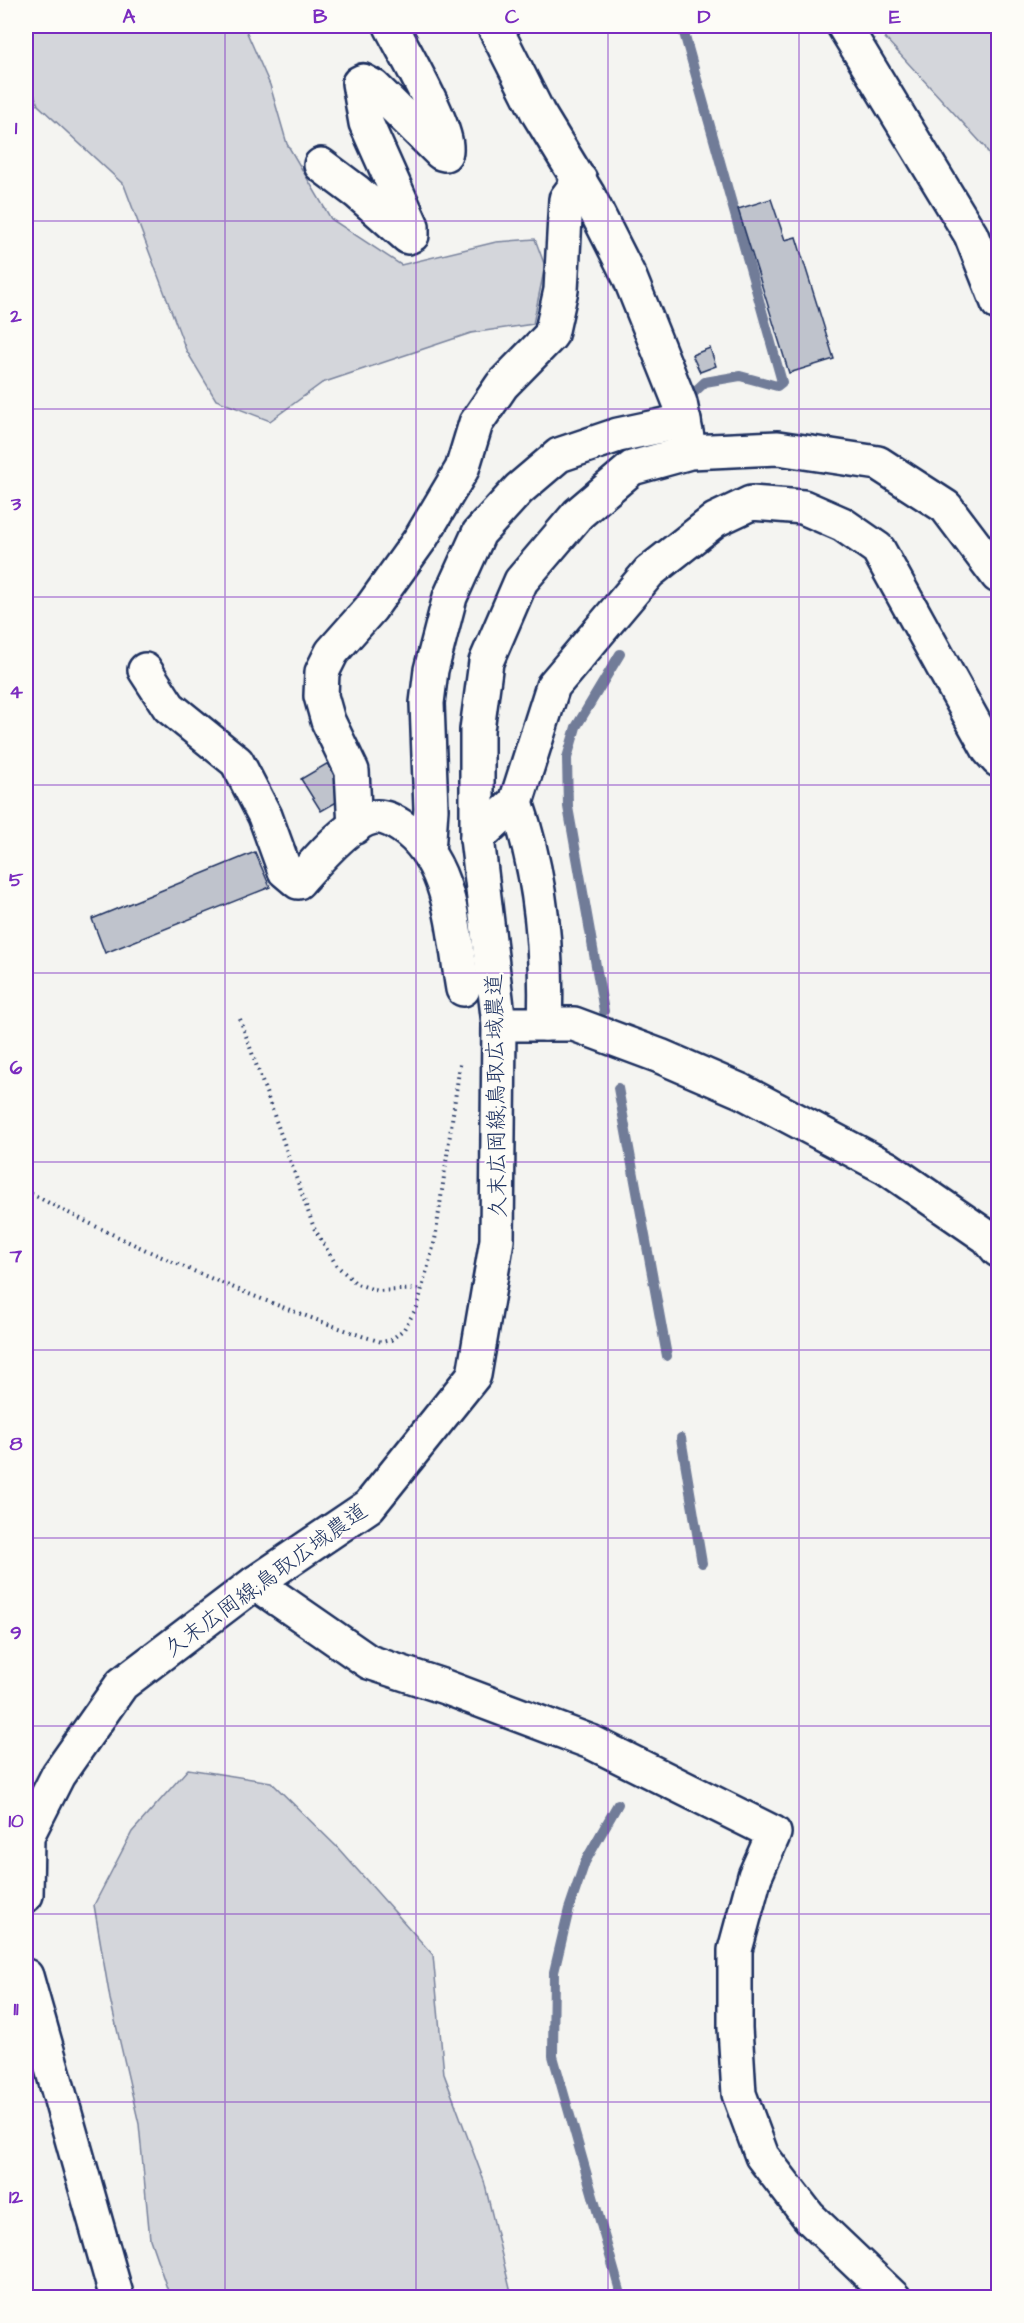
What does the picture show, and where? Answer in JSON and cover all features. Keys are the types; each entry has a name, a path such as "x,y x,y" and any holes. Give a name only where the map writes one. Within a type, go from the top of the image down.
{"street":[{"path":"321,165 357,192 408,237 412,235 410,223 366,123 359,83 363,81 374,87 441,153 446,154 448,150 444,132 391,26"},
{"path":"494,26 538,113 579,180 630,278 680,403 690,452"},
{"path":"844,26 971,235 999,303"},
{"path":"355,827 352,771 328,721 321,696 322,672 332,652 371,608 421,538 462,469 476,423 502,385 551,335 561,290 566,199 579,180"},
{"path":"428,852 431,809 427,703 431,670 450,597 478,533 519,489 559,455 618,435 684,421"},
{"name":"久末広岡線;鳥取広域農道","path":"26,1895 27,1836 58,1775 122,1684 255,1583 369,1506 474,1375 497,1240 499,1024 477,838 477,730 486,662 521,581 578,514 632,468 690,452 778,448 878,463 946,507 999,576"},
{"path":"477,838 516,802 553,686 649,572 715,520 751,503 803,507 842,524 878,549 989,750 999,760"},
{"path":"146,670 169,707 237,762 265,816 285,871 298,882 328,849 355,827 374,817 391,820 408,831 428,852 438,868 447,898 463,989"},
{"path":"516,802 528,838 541,903 547,967 545,1024"},
{"path":"499,1024 573,1024 660,1056 741,1091 887,1168 987,1237 999,1250"},
{"path":"255,1583 369,1662 445,1687 591,1742 774,1833 755,1876 735,1950 735,2028 739,2094 762,2156 809,2217 894,2298"},
{"path":"26,1976 117,2298"}],"path":[{"path":"240,1019 314,1228 337,1266 357,1284 378,1292 423,1289"},
{"path":"26,1191 120,1239 199,1274 324,1323 382,1342 391,1340 404,1329 417,1307 423,1289 435,1240 462,1054"}],"shaded area":[{"path":"26,26 244,26 270,85 287,144 331,219 401,265 496,242 535,239 545,266 533,324 471,333 322,383 270,421 216,400 186,350 124,185 38,105 26,71"},
{"path":"883,26 998,26 998,173 985,147 885,38"},
{"path":"188,1769 271,1782 337,1847 433,1955 444,2074 484,2181 512,2297 170,2297 150,2239 139,2124 110,1999 94,1905 132,1832"}],"building":[{"path":"771,199 785,240 796,237 834,359 789,373 738,209"},
{"path":"710,348 716,366 700,372 692,355"},
{"path":"330,762 349,795 321,811 301,779"},
{"path":"255,852 270,887 105,953 92,919"}],"waterway":[{"path":"682,26 782,382 777,386 740,376 705,382 688,398"},
{"path":"604,1011 568,807 567,758 576,727 620,654"},
{"path":"618,1088 667,1356"},
{"path":"681,1438 702,1563"},
{"path":"618,1804 585,1862 569,1909 554,1972 553,2056 622,2298"}]}
